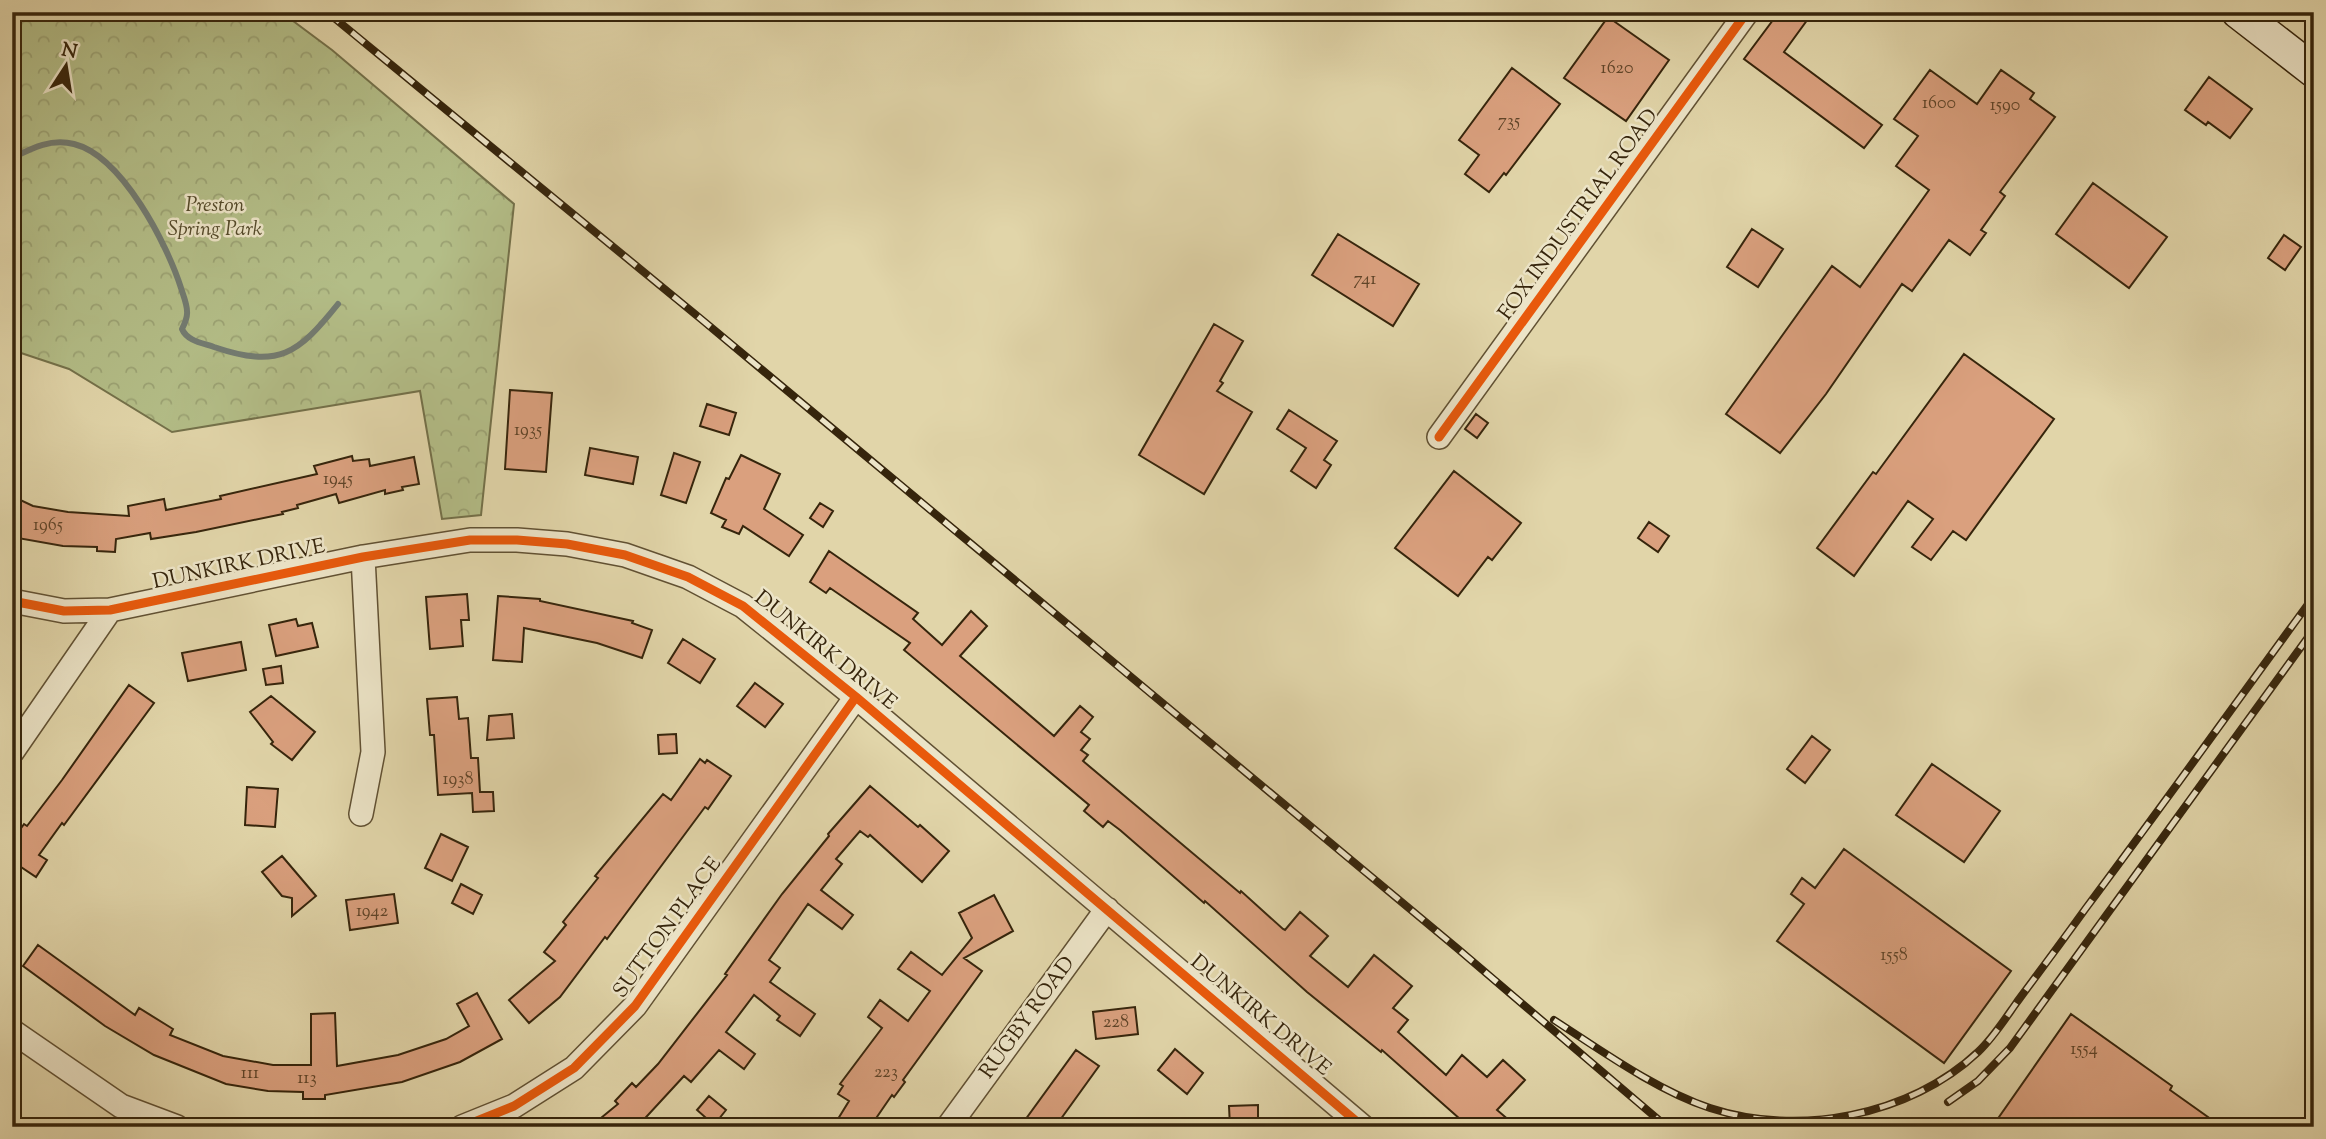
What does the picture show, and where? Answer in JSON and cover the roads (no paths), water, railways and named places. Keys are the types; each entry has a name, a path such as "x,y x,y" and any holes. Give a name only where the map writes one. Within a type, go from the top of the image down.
{"main road":[{"path":"2238,12 2314,71"}],"street":[{"name":"FOX INDUSTRIAL ROAD","path":"1439,438 1747,12"},
{"name":"DUNKIRK DRIVE","path":"12,601 64,611 110,610 363,557 470,540 567,544 625,555 688,577 743,606 856,697 1363,1127"},
{"path":"361,814 373,752 363,557"},
{"path":"12,752 110,610"},
{"name":"SUTTON PLACE","path":"461,1127 513,1106 574,1069 635,1006 856,697"},
{"name":"RUGBY ROAD","path":"948,1127 1107,909"},
{"path":"12,1031 121,1105 177,1127"}],"waterway":[{"path":"12,158 42,145 66,142 92,152 109,165 125,183 154,226 186,304 187,316 182,329 196,341 236,354 271,356 285,352 311,335 338,304"}],"railway":[{"path":"327,12 701,319 1458,949 1667,1127"},
{"path":"1554,1020 1630,1069 1670,1091 1710,1108 1744,1117 1816,1120 1851,1115 1920,1092 1951,1074 1994,1035 2314,596"},
{"path":"1948,1102 1978,1081 2010,1048 2314,629"}],"park label":[{"name":"Preston Spring Park","path":"215,218"}]}
